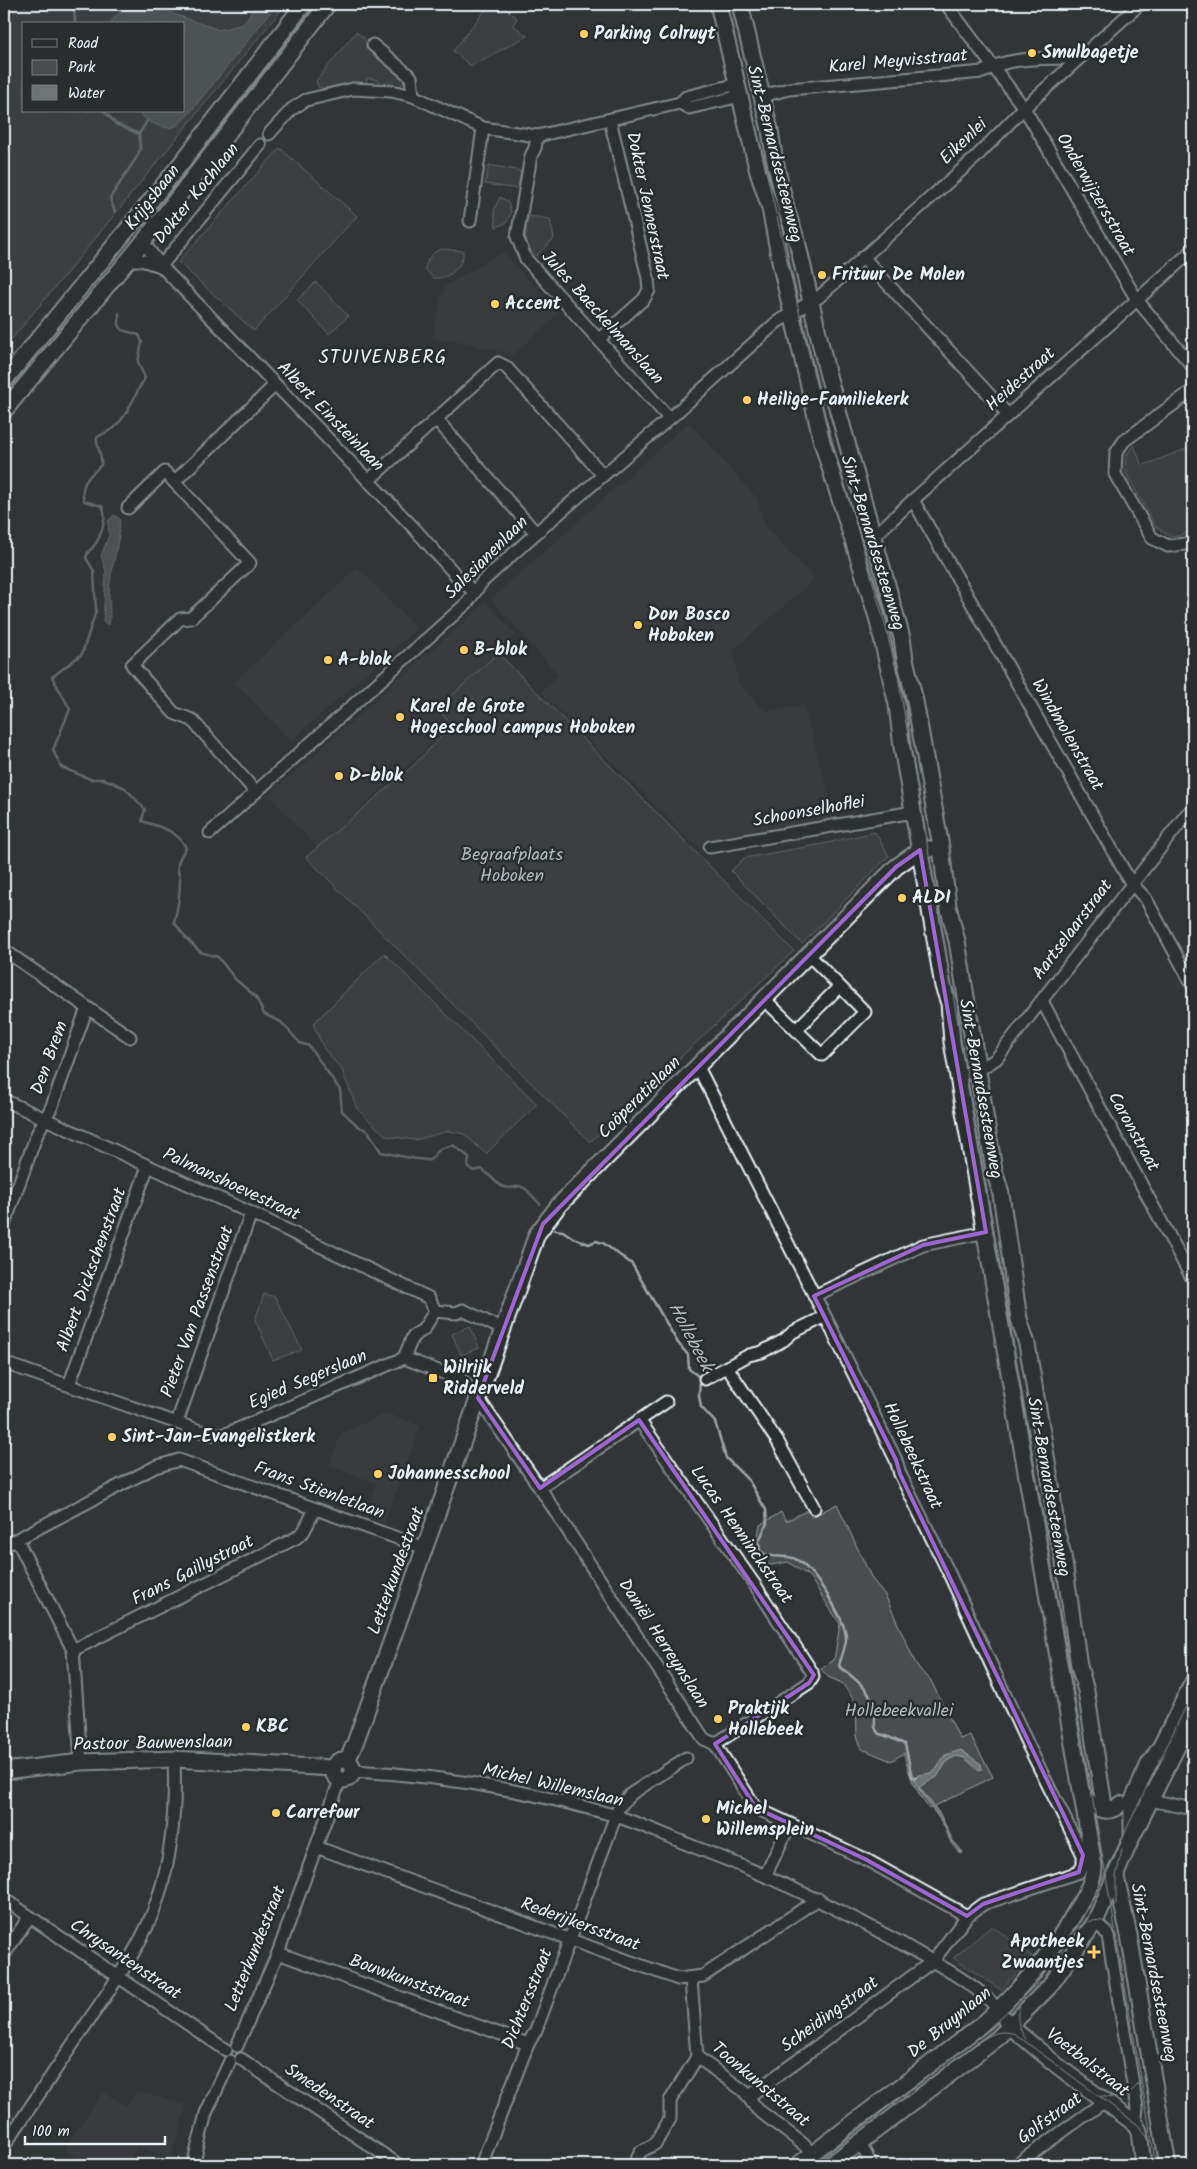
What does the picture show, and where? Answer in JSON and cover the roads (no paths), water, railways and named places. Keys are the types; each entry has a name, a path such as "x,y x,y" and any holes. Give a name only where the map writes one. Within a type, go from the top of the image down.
{"main road":[{"name":"Krijgsbaan","path":"4,381 179,166 304,4"},
{"name":"Krijgsbaan","path":"4,411 143,242 328,4"},
{"name":"Sint-Bernardsesteenweg","path":"718,4 758,172 770,208 822,442 877,616 897,706 943,986 949,1003 952,1042 1093,1858 1094,1872 1092,1878"},
{"name":"Sint-Bernardsesteenweg","path":"740,4 789,220 797,241 827,372 902,638 941,847 948,906 957,941 994,1170 1014,1274 1017,1305 1028,1354 1052,1491 1056,1530 1065,1565 1079,1666 1086,1691 1099,1802"},
{"name":"Coöperatielaan","path":"543,1224 559,1205 896,867 920,850 941,847"},
{"name":"Letterkundestraat","path":"350,1766 355,1743 502,1329 535,1240 543,1224"},
{"path":"1132,1837 1126,1803 1143,1778 1193,1682"},
{"path":"830,2165 1010,2027 1049,1987 1095,1922 1132,1837 1188,1725 1193,1708"},
{"name":"Pastoor Bauwenslaan","path":"4,1770 81,1762 174,1760 336,1774"},
{"path":"336,1774 339,1760 350,1766"},
{"path":"1081,1792 1086,1799 1099,1802 1126,1803 1150,1800"},
{"path":"1085,1818 1099,1802"},
{"name":"Sint-Bernardsesteenweg","path":"1116,1877 1129,1935 1168,2165"},
{"name":"De Bruynlaan","path":"798,2165 998,2010 1036,1970 1064,1930 1092,1878"},
{"name":"Voetbalstraat","path":"998,2010 1010,2027 1137,2128"},
{"path":"1137,2128 1143,2165"}],"street":[{"name":"Onderwijzersstraat","path":"946,4 991,67 1024,108 1137,300 1193,367"},
{"name":"Eikenlei","path":"810,304 974,158 1024,108 1140,4"},
{"path":"373,45 411,77 413,96"},
{"name":"Karel Meyvisstraat","path":"762,96 789,89 983,72 1004,63 1066,58"},
{"path":"269,134 292,109 306,100 354,89 391,90 413,96 483,128 537,136 680,103 686,97 713,90 739,90"},
{"path":"713,90 716,102"},
{"path":"680,103 690,108 716,102 739,90"},
{"name":"Dokter Jennerstraat","path":"600,339 644,299 649,290 648,278 610,120"},
{"path":"470,221 483,128"},
{"name":"Jules Baeckelmanslaan","path":"537,136 535,148 531,156 517,237 526,259 600,339 668,418"},
{"name":"Dokter Kochlaan","path":"161,266 260,145"},
{"name":"Albert Einsteinlaan","path":"143,242 161,266 368,481 462,582 475,592"},
{"name":"Heidestraat","path":"874,537 1193,250"},
{"path":"863,257 1008,415"},
{"path":"128,260 142,260 161,266"},
{"path":"792,313 810,304"},
{"name":"Salesianenlaan","path":"210,833 467,603 482,582 536,533 677,412 777,322 792,313"},
{"path":"368,481 498,364 504,364 603,475"},
{"path":"174,482 275,385"},
{"path":"1193,390 1124,441 1116,454 1116,474 1152,538 1168,546 1185,544 1193,540"},
{"path":"436,419 536,533"},
{"path":"128,508 165,472 250,563 191,618 180,619 132,665 174,713 192,720 256,792"},
{"name":"Windmolenstraat","path":"913,500 1131,883 1146,899 1193,986"},
{"name":"Aartselaarstraat","path":"979,1070 996,1059 1131,883 1186,815 1193,809"},
{"name":"Schoonselhoflei","path":"710,848 913,812"},
{"name":"Den Brem","path":"4,950 130,1037"},
{"path":"765,1000 822,1055 865,1012 809,955"},
{"path":"796,1030 839,987"},
{"name":"Caronstraat","path":"1042,1001 1193,1280"},
{"name":"Den Brem","path":"4,1225 37,1134 46,1120 87,1008"},
{"name":"Hollebeekstraat","path":"698,1067 896,1460 900,1474 1080,1850 1084,1865"},
{"path":"959,1075 979,1070"},
{"name":"Palmanshoevestraat","path":"4,1100 252,1213 430,1298 435,1310"},
{"name":"Albert Dickschenstraat","path":"68,1385 148,1166"},
{"name":"Pieter Van Passenstraat","path":"177,1422 252,1213"},
{"path":"814,1296 923,1245 986,1232"},
{"path":"404,1358 413,1336 423,1330 435,1310 456,1313 463,1310 502,1329"},
{"path":"705,1379 749,1355 762,1352 784,1340 793,1332 824,1317"},
{"name":"Egied Segerslaan","path":"177,1422 212,1434 226,1434 404,1358"},
{"name":"Daniël Herreynslaan","path":"404,1358 462,1380 478,1398 540,1488 704,1739 715,1744 756,1808 865,1859 967,1916"},
{"path":"4,1362 177,1422"},
{"path":"727,1367 778,1442 814,1508"},
{"path":"540,1488 666,1402"},
{"name":"Lucas Henninckstraat","path":"639,1420 755,1585 812,1672 813,1677 809,1684 715,1744"},
{"name":"Frans Stienletlaan","path":"17,1540 155,1467 179,1460 425,1548"},
{"name":"Frans Gaillystraat","path":"73,1650 296,1538 304,1531 315,1509"},
{"path":"4,1546 17,1540 73,1650 81,1762"},
{"path":"615,1816 619,1807 631,1794 686,1758"},
{"path":"4,2146 118,1977 139,1942 158,1900 171,1845 176,1800 174,1760"},
{"name":"Michel Willemslaan","path":"350,1766 412,1774 554,1800 615,1816 766,1874 818,1899 933,1961 990,1999 998,2010"},
{"name":"Letterkundestraat","path":"232,2048 278,1952 316,1847 336,1774"},
{"path":"1143,1778 1142,1790 1150,1800 1193,1809"},
{"name":"Dichtersstraat","path":"481,2165 528,2044 536,2030 615,1816"},
{"path":"766,1874 790,1824"},
{"name":"Rederijkersstraat","path":"316,1847 678,1979 691,1979"},
{"name":"Scheidingstraat","path":"748,2097 933,1961 967,1916 983,1904 1079,1872 1084,1865"},
{"name":"Chrysantenstraat","path":"4,1899 118,1977 232,2048"},
{"path":"691,1979 703,1976 818,1899"},
{"path":"4,1955 29,1916"},
{"path":"1095,1922 1108,1936 1136,2108 1137,2128"},
{"name":"Bouwkunststraat","path":"278,1952 528,2044"},
{"name":"Toonkunststraat","path":"691,1979 697,2057 744,2091 757,2109 804,2144 812,2154"},
{"path":"192,2165 206,2113 235,2060 226,2057 232,2048"},
{"path":"634,2165 640,2152 655,2144 670,2119 670,2101 697,2057"},
{"name":"Smedenstraat","path":"235,2060 399,2165"},
{"name":"Golfstraat","path":"1016,2165 1105,2101"},
{"path":"860,2142 870,2165"}],"water":[{"path":"145,4 219,30 243,24 257,4 277,4 188,115 179,124 171,127 160,126 149,121 138,112 185,112 185,22 111,22 120,12"},
{"path":"114,515 120,519 109,594 109,625 103,622 106,571 101,556 109,535 108,521"},
{"path":"961,1750 981,1764 982,1770 979,1771 965,1758 956,1756 947,1761 937,1777 919,1787 940,1814 953,1841 963,1852 962,1854 954,1847 944,1825 914,1780 918,1775 936,1770 945,1755"}],"waterway":[{"name":"Hollebeek","path":"74,4 75,22"},
{"name":"Hollebeek","path":"105,112 116,124 139,134 140,149 137,157 110,198 115,212"},
{"path":"139,134 147,121"},
{"name":"Hollebeek","path":"119,313 119,325 122,330 139,335 142,342 138,362 145,378 128,411 119,423 97,438 101,465 89,476 83,489 84,501 102,506 104,524 96,543 88,552 86,558 94,571 96,611 82,654 52,677 70,709 53,750 61,767 90,779 104,779 125,788 145,809 142,821 173,833 183,842 186,848 178,864 180,889 174,922 200,952 218,957 235,979 256,997 264,1014 281,1022 300,1043 309,1046 340,1090 342,1111 358,1126 368,1131 381,1152 430,1160 440,1149 453,1145 469,1157 468,1167 474,1171 481,1169 498,1184 507,1188 520,1186 526,1189 540,1204"},
{"name":"Hollebeek","path":"555,1230 563,1231 573,1238 589,1244 596,1241 603,1243 632,1264 678,1343 688,1355 689,1369 700,1380 699,1396 701,1407 715,1422 726,1458 749,1481 766,1510 767,1523 759,1541 760,1551 772,1556 793,1558 809,1570 826,1592 840,1617 846,1636 845,1647 839,1666 851,1675 871,1698 874,1705 875,1726 879,1734 905,1744 912,1777 916,1778"}],"tram line":[{"path":"727,4 816,384 884,621 898,677 1156,2165"},
{"path":"809,2165 977,2039 1036,1985 1088,1908 1193,1692"},
{"path":"1116,1905 1116,1876 1122,1850"},
{"path":"1077,1928 1087,1922 1097,1920 1107,1923 1116,1930"},
{"path":"1022,2000 1018,2010 1018,2020 1026,2039"},
{"path":"984,2039 999,2032 1015,2034 1138,2125 1151,2142"},
{"path":"1101,2096 1114,2098 1125,2095 1135,2088 1141,2077"}],"place":[{"name":"Parking Colruyt","path":"584,34"},
{"name":"Smulbagetje","path":"1032,53"},
{"name":"Frituur De Molen","path":"822,275"},
{"name":"Accent","path":"495,304"},
{"name":"Heilige-Familiekerk","path":"747,400"},
{"name":"Don Bosco Hoboken","path":"638,625"},
{"name":"B-blok","path":"464,650"},
{"name":"A-blok","path":"328,660"},
{"name":"Karel de Grote Hogeschool campus Hoboken","path":"400,717"},
{"name":"D-blok","path":"339,776"},
{"name":"ALDI","path":"902,898"},
{"name":"Wilrijk Ridderveld","path":"433,1378"},
{"name":"Sint-Jan-Evangelistkerk","path":"112,1437"},
{"name":"Johannesschool","path":"378,1474"},
{"name":"Praktijk Hollebeek","path":"718,1719"},
{"name":"KBC","path":"246,1727"},
{"name":"Carrefour","path":"276,1813"},
{"name":"Michel Willemsplein","path":"706,1819"},
{"name":"Apotheek Zwaantjes","path":"1094,1952"}],"district":[{"name":"STUIVENBERG","path":"383,358"}],"park label":[{"name":"Begraafplaats Hoboken","path":"512,865"},
{"name":"Hollebeekvallei","path":"899,1711"}]}
